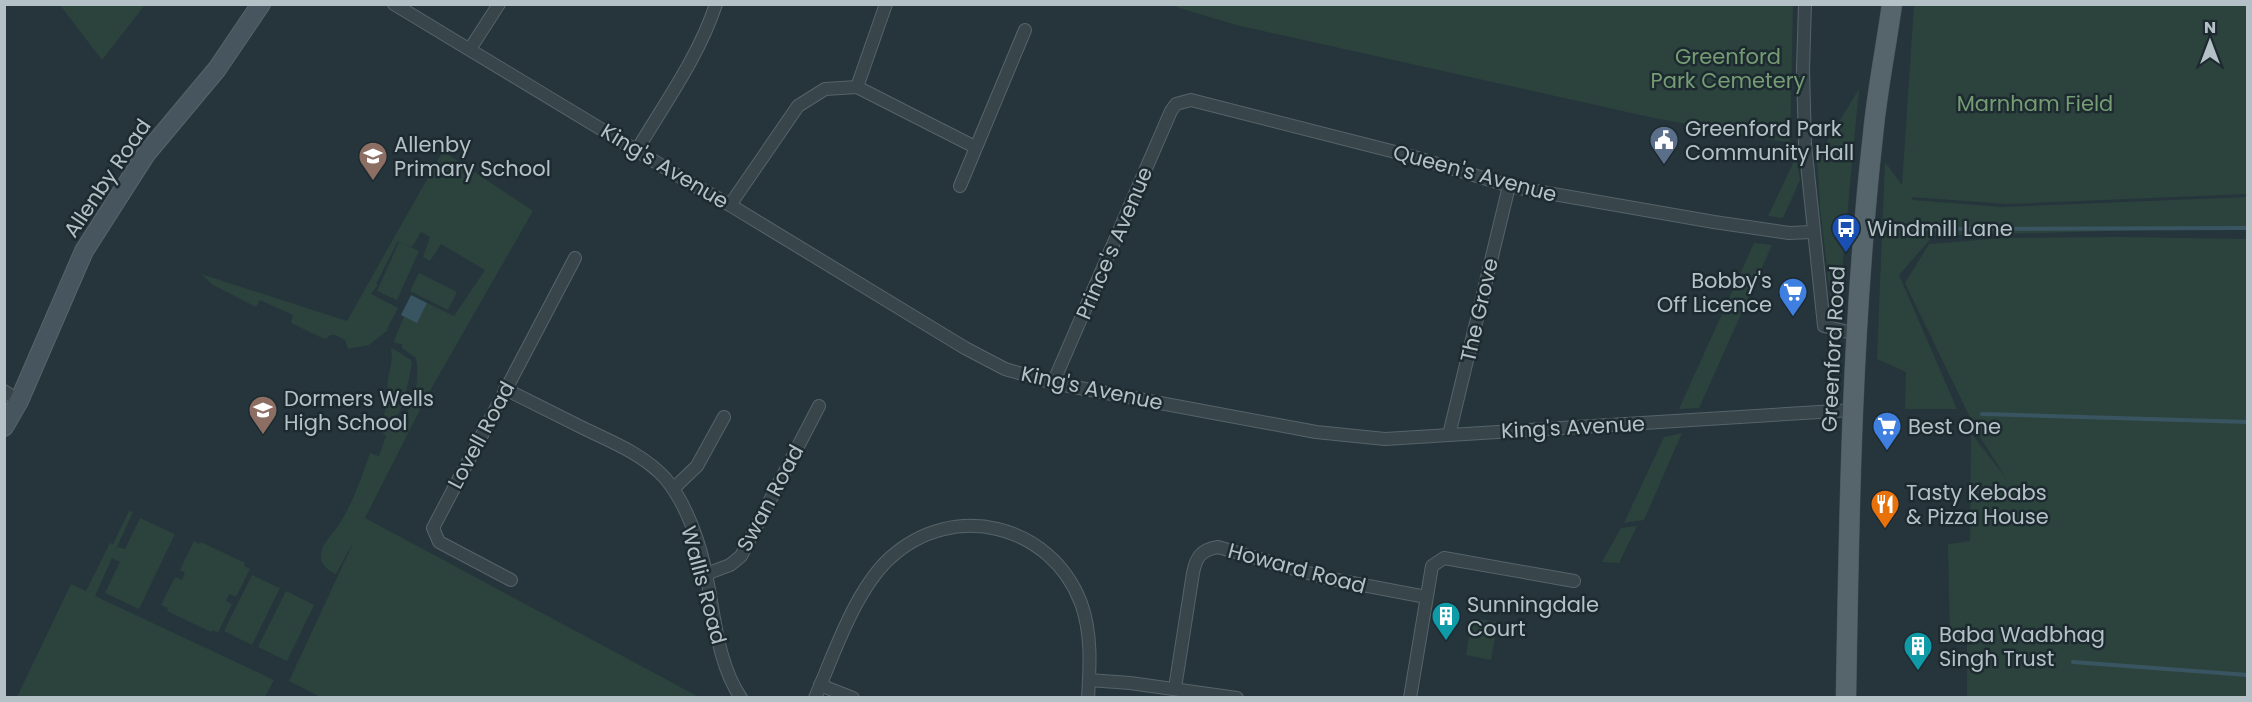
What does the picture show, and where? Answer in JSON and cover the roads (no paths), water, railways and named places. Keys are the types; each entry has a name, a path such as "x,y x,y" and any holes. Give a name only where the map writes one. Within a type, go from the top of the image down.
{"main road":[{"name":"Greenford Road","path":"1846,698 1852,410 1856,334 1873,132 1892,4"}],"street":[{"name":"Allenby Road","path":"4,427 12,396 84,251 110,207 146,154 217,69 261,4"},
{"name":"King's Avenue","path":"394,4 965,348 1005,369 1053,383 1316,432 1385,439 1852,410"},
{"path":"470,49 499,4"},
{"path":"637,150 710,24 716,4"},
{"path":"857,87 886,4"},
{"path":"1804,4 1805,144 1824,326 1856,334"},
{"path":"960,186 1024,30"},
{"path":"730,205 798,106 825,89 857,87 975,147"},
{"name":"Queen's Avenue","path":"1176,104 1191,100 1204,102 1411,156 1509,186 1703,220 1790,233 1814,232"},
{"name":"Prince's Avenue","path":"1053,383 1119,235 1159,136 1176,104"},
{"name":"The Grove","path":"1449,435 1509,186"},
{"name":"Lovell Road","path":"511,580 439,542 433,528 575,258"},
{"name":"Wallis Road","path":"505,389 636,454 657,471 673,489 692,529 706,574 723,657 732,683 741,698"},
{"name":"Swan Road","path":"706,574 730,565 741,556 819,406"},
{"path":"673,489 697,466 724,417"},
{"path":"815,698 862,595 875,574 890,558 911,542 934,532 957,526 972,526 997,528 1023,537 1043,550 1066,575 1076,591 1087,622 1088,698"},
{"name":"Howard Road","path":"1175,688 1196,559 1205,550 1218,547 1326,578 1426,597"},
{"path":"1410,698 1432,566 1444,558 1574,581"},
{"path":"1089,680 1175,688 1237,698"},
{"path":"820,685 853,698"}],"water":[{"path":"411,295 427,303 417,323 401,315"}],"waterway":[{"path":"1926,229 2248,228"},
{"path":"1982,414 2248,422"},
{"path":"2073,662 2248,675"}],"place":[{"name":"Greenford Park Community Hall","path":"1664,166"},
{"name":"Allenby Primary School","path":"373,182"},
{"name":"Windmill Lane","path":"1846,254"},
{"name":"Bobby's Off Licence","path":"1793,318"},
{"name":"Dormers Wells High School","path":"263,436"},
{"name":"Best One","path":"1887,452"},
{"name":"Tasty Kebabs & Pizza House","path":"1885,530"},
{"name":"Sunningdale Court","path":"1446,642"},
{"name":"Baba Wadbhag Singh Trust","path":"1918,672"}],"park label":[{"name":"Greenford Park Cemetery","path":"1728,68"},
{"name":"Marnham Field","path":"2035,103"}]}
